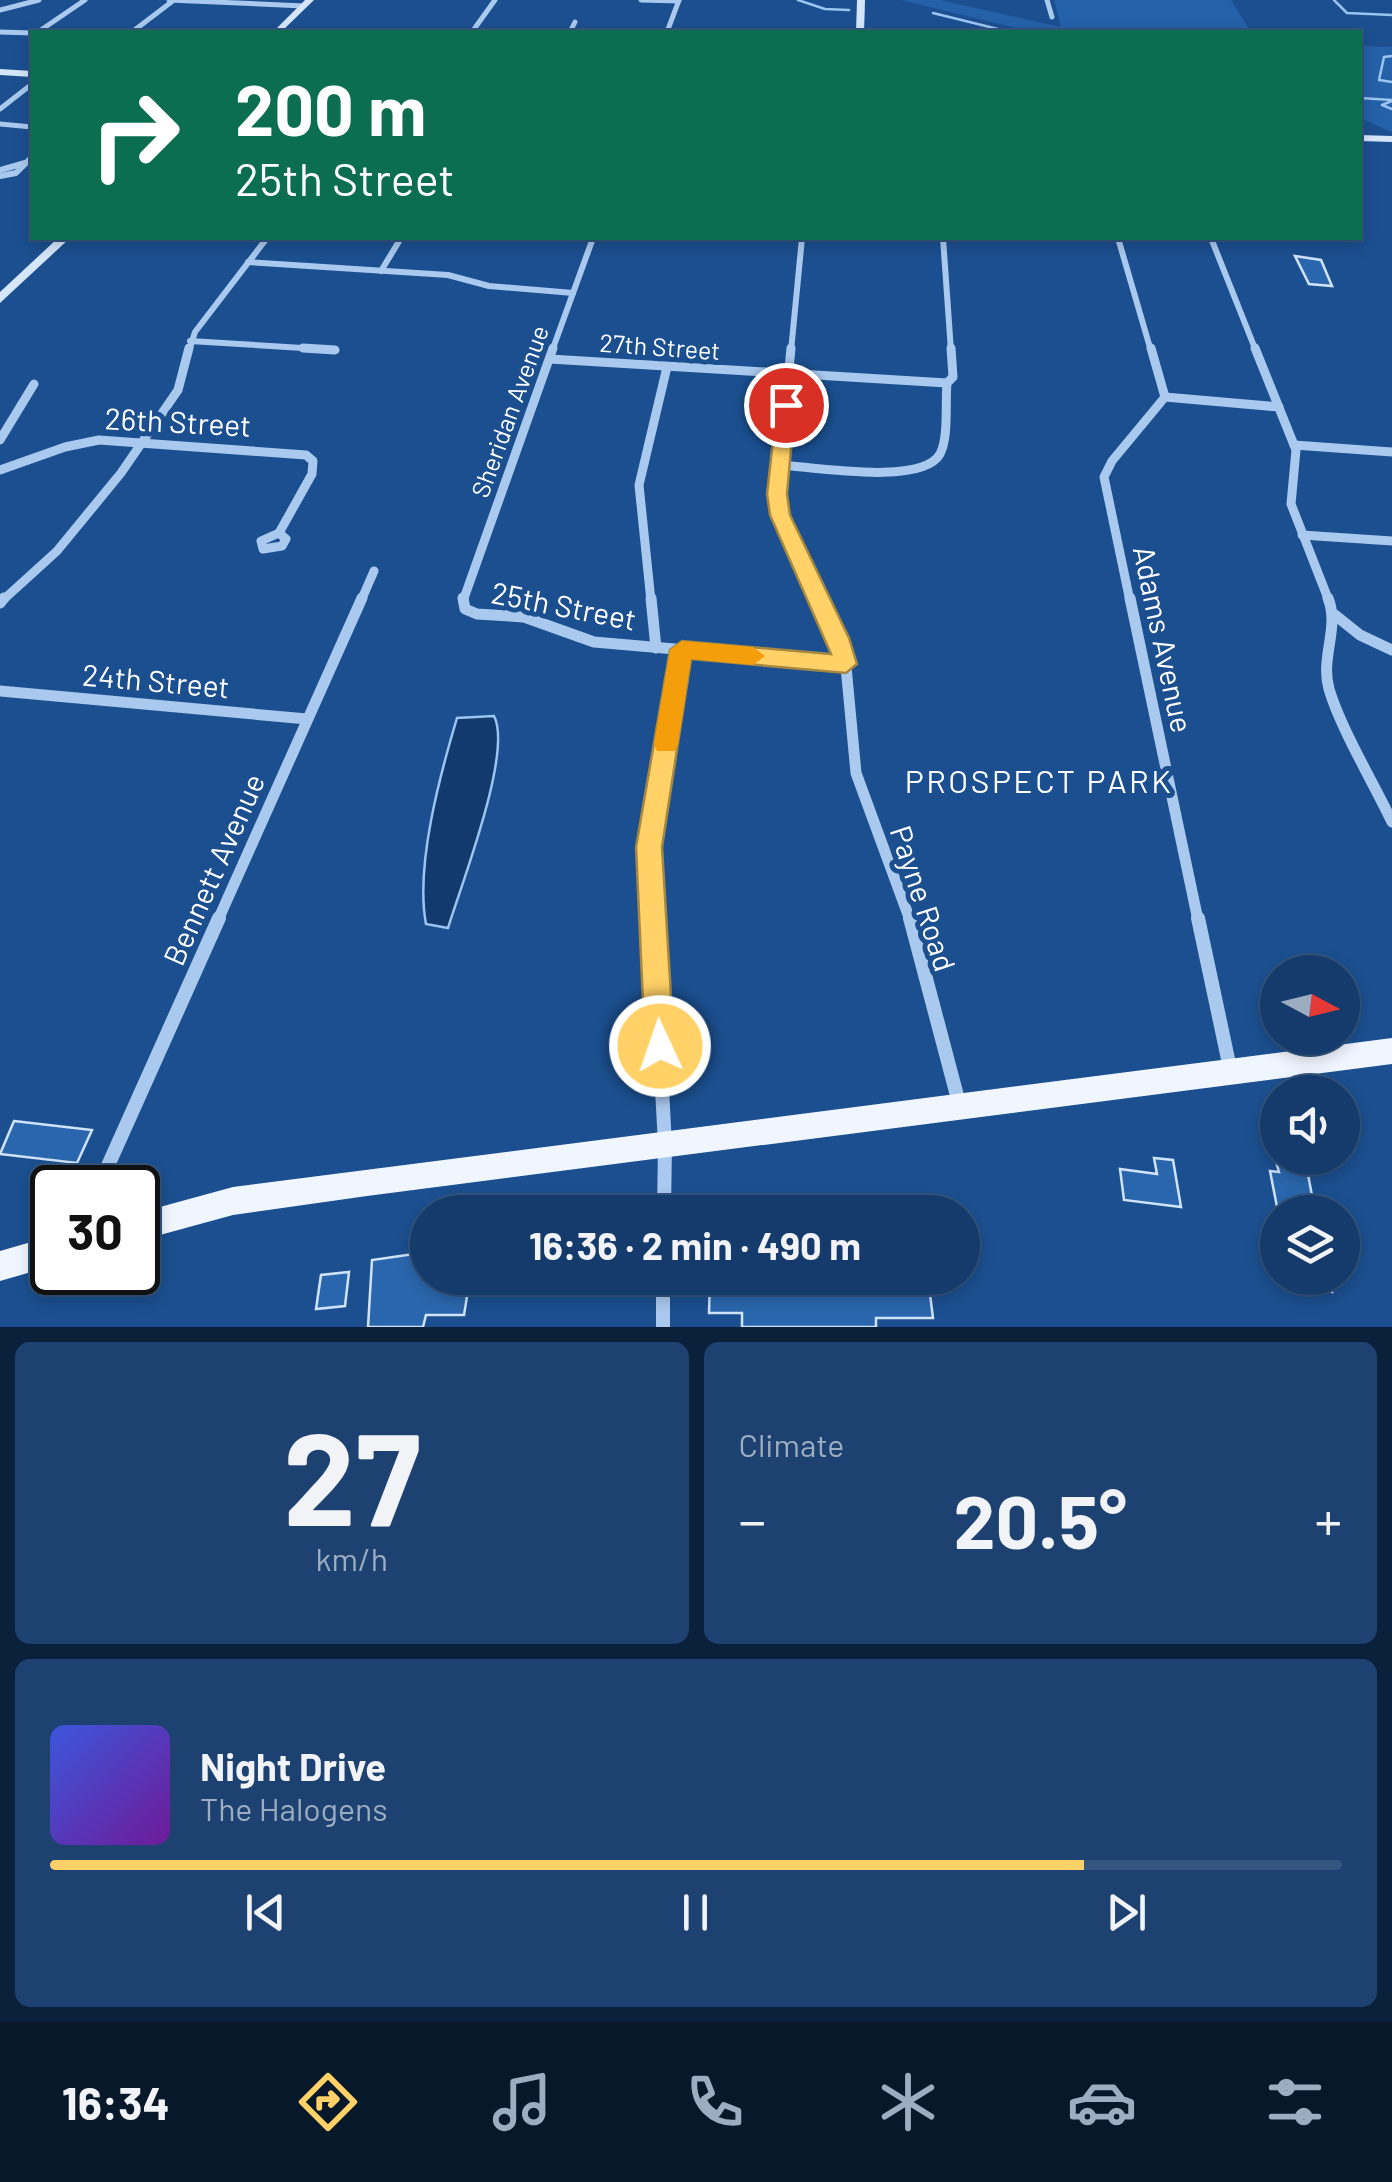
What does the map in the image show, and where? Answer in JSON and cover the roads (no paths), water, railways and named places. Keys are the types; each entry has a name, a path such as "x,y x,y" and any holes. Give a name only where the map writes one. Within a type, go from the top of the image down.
{"main road":[{"path":"860,30 861,0"},
{"path":"279,30 307,3"},
{"path":"0,72 30,74"},
{"path":"1362,138 1392,139"},
{"path":"0,299 62,240"},
{"path":"160,1221 232,1200 1392,1052"},
{"path":"0,1266 30,1257"}],"street":[{"path":"0,10 38,0"},
{"path":"41,30 86,0"},
{"path":"134,30 171,0 307,3"},
{"path":"473,30 495,0"},
{"path":"641,0 679,1 668,30"},
{"path":"1047,0 1052,17"},
{"path":"571,30 576,22"},
{"path":"0,32 30,33"},
{"path":"0,109 30,86"},
{"path":"0,124 30,126"},
{"path":"0,173 16,173 29,160"},
{"path":"0,603 70,536 180,388 187,373 190,341 266,240"},
{"path":"381,271 400,240"},
{"name":"Sheridan Avenue","path":"462,598 592,240"},
{"name":"Payne Road","path":"802,240 777,494 780,515 838,638 846,664 856,773 903,892 960,1108"},
{"path":"780,465 907,473 928,467 942,452 947,384 952,378 944,240"},
{"path":"1119,240 1165,397 1279,406"},
{"path":"1212,240 1294,445 1296,474 1291,504 1335,615 1360,635 1392,650"},
{"path":"248,262 448,275 489,286 573,293"},
{"path":"190,341 335,350"},
{"name":"27th Street","path":"550,359 947,384"},
{"path":"656,648 640,485 667,367"},
{"path":"0,440 34,384"},
{"name":"Adams Avenue","path":"1165,397 1112,460 1104,477 1231,1074"},
{"name":"26th Street","path":"0,470 80,443 140,442 298,453 312,461 314,468 279,533"},
{"path":"1294,445 1392,452"},
{"path":"1302,535 1392,541"},
{"name":"Bennett Avenue","path":"108,1165 374,570"},
{"name":"25th Street","path":"462,598 466,608 477,614 524,618 594,642 846,664"},
{"path":"1335,615 1326,664 1329,689 1392,822"},
{"path":"664,1195 649,847 682,650"},
{"name":"24th Street","path":"0,691 307,720"},
{"path":"663,1295 663,1327"}],"waterway":[{"path":"798,0 825,9 849,10"},
{"path":"1334,0 1347,13 1392,15"},
{"path":"933,13 1002,30"},
{"path":"1392,56 1384,57 1379,80 1392,82"},
{"path":"1362,98 1392,100"},
{"path":"1392,101 1382,105 1392,109"}],"district":[{"name":"PROSPECT PARK","path":"1039,780"}]}
